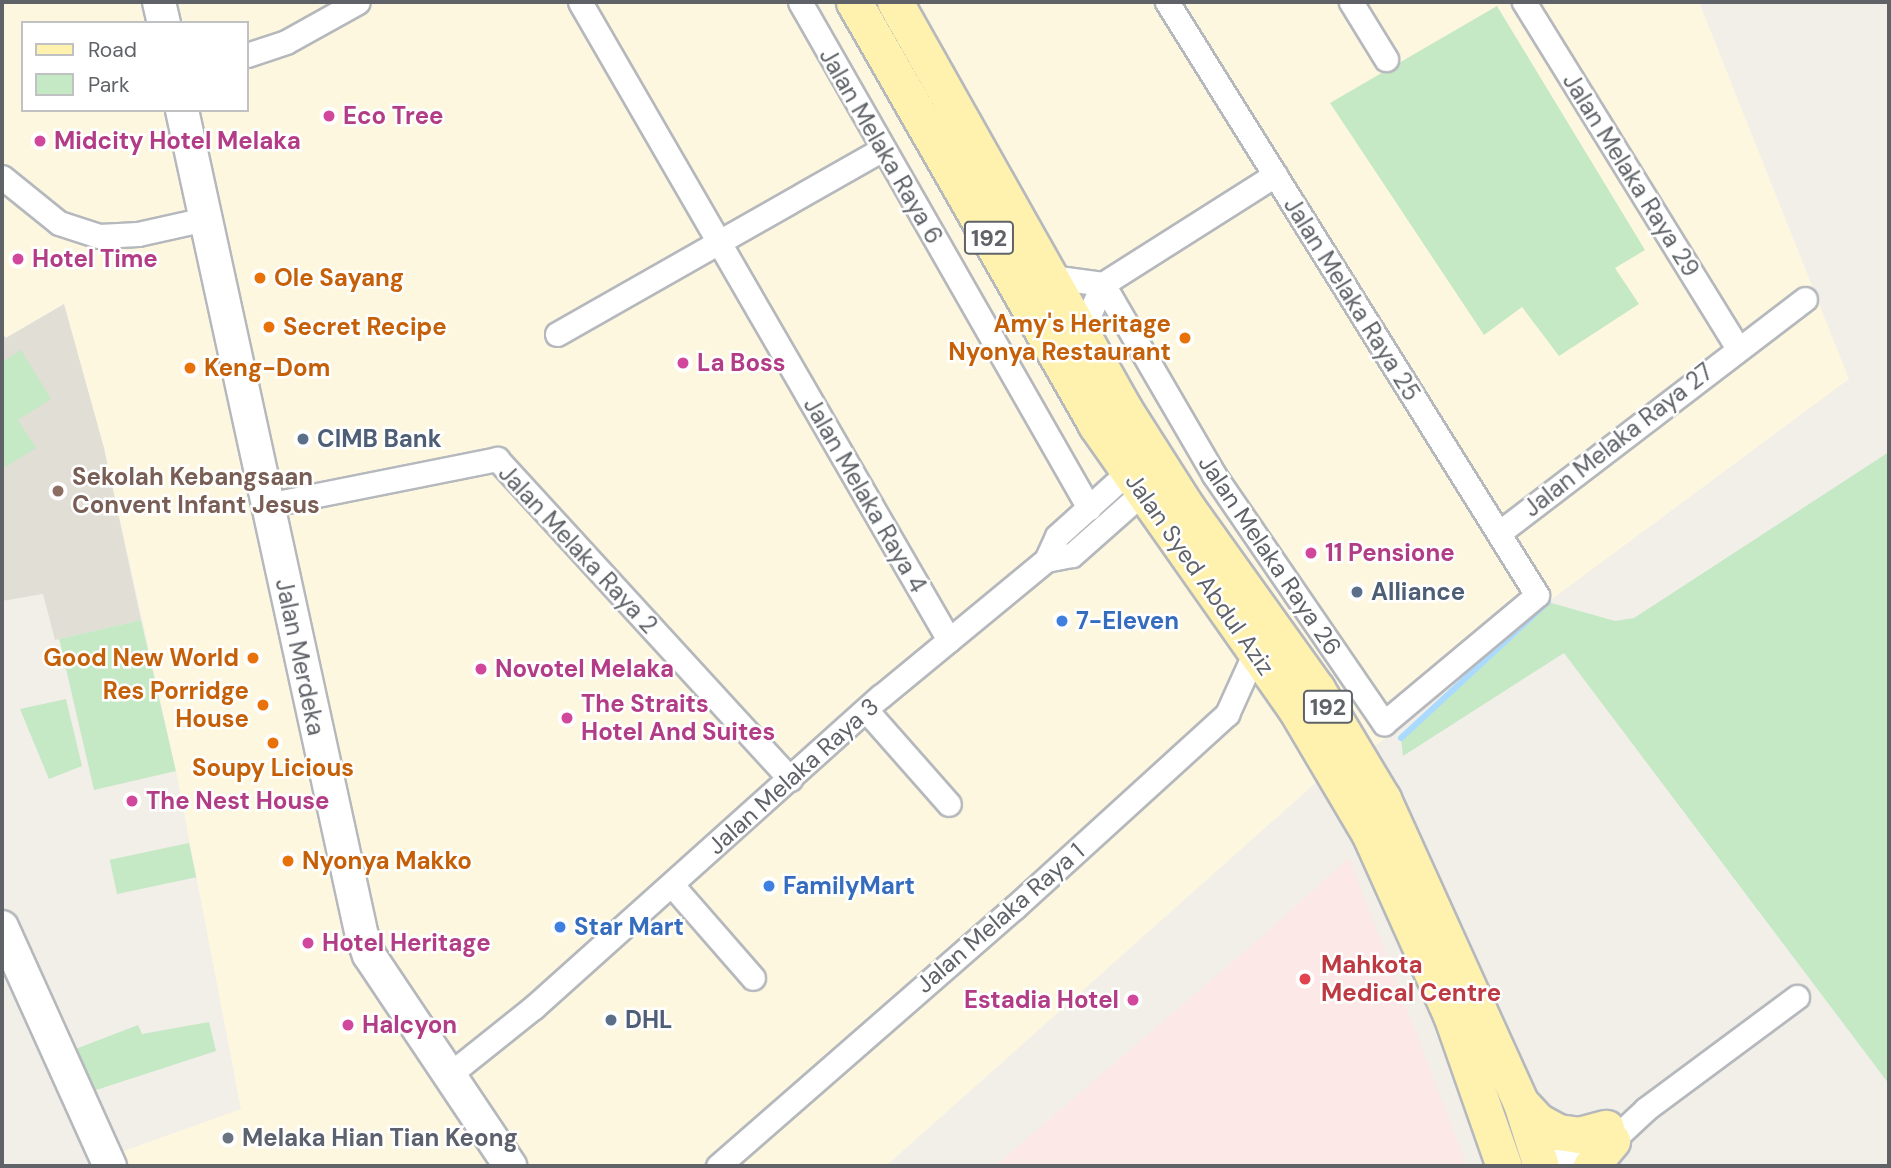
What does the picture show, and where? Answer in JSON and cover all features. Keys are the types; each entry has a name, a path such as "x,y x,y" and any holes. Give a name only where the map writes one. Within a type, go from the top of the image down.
{"main road":[{"path":"159,2 164,21"},
{"name":"Jalan Syed Abdul Aziz","path":"854,2 1096,425 1256,650 1370,835 1451,1015 1498,1158"},
{"name":"Jalan Syed Abdul Aziz","path":"895,2 1161,468 1357,752 1411,853 1521,1103 1541,1166"},
{"name":"Jalan Merdeka","path":"182,112 362,936 369,955 510,1166"},
{"path":"2,927 110,1166"},
{"path":"1521,1103 1538,1121 1558,1132 1579,1135 1603,1145"}],"street":[{"path":"248,55 286,42 358,2"},
{"name":"Jalan Melaka Raya 4","path":"580,2 949,640"},
{"name":"Jalan Melaka Raya 6","path":"800,2 1089,508"},
{"name":"Jalan Melaka Raya 25","path":"1167,2 1537,595"},
{"path":"1351,2 1386,59"},
{"name":"Jalan Melaka Raya 29","path":"1524,2 1738,348"},
{"path":"557,334 882,149"},
{"path":"1085,339 1089,315 1103,284 1275,175"},
{"path":"2,177 59,223 99,236 138,234 205,219"},
{"path":"1051,277 1103,284"},
{"name":"Jalan Melaka Raya 26","path":"1103,284 1214,475 1384,723 1537,595"},
{"name":"Jalan Melaka Raya 27","path":"1499,533 1805,299"},
{"name":"Jalan Melaka Raya 2","path":"267,505 497,459 790,779"},
{"path":"1046,560 1072,555 1135,483"},
{"name":"Jalan Melaka Raya 3","path":"450,1074 673,885 866,710 1046,560 1057,536 1089,508 1135,483"},
{"name":"Jalan Melaka Raya 1","path":"718,1166 1227,714 1256,650"},
{"path":"866,710 949,804"},
{"path":"673,885 753,978"},
{"path":"1583,1166 1603,1145 1646,1109 1797,997"},
{"path":"1548,1166 1603,1145"}],"shaded area":[{"path":"2,2 1699,2 1849,379 1548,602 1378,744 1322,777 886,1166 114,1166 110,1156 241,1109 176,771 104,448 64,304 5,338 2,333"},
{"name":"Sekolah Kebangsaan Convent Infant Jesus","path":"64,304 104,448 141,620 55,640 43,594 2,601 2,333 6,338"},
{"name":"Mahkota Medical Centre","path":"1349,858 1467,1166 995,1166 1259,939"}],"green space":[{"path":"1497,6 1645,250 1615,268 1639,304 1559,356 1522,307 1484,335 1330,103"},
{"path":"21,350 51,399 18,420 36,448 2,469 2,362"},
{"path":"1889,452 1889,1084 1564,653 1403,756 1401,738 1548,602 1615,621 1634,618"},
{"path":"141,620 176,771 94,790 59,639"},
{"path":"66,699 82,766 49,779 20,709"},
{"path":"189,843 196,877 117,894 110,860"},
{"path":"209,1022 216,1051 93,1091 73,1050 138,1025 142,1034"}],"waterway":[{"path":"1401,738 1548,602"}],"place":[{"name":"Eco Tree","path":"329,116"},
{"name":"Midcity Hotel Melaka","path":"40,141"},
{"name":"Hotel Time","path":"18,259"},
{"name":"Ole Sayang","path":"260,278"},
{"name":"Secret Recipe","path":"269,327"},
{"name":"Amy's Heritage Nyonya Restaurant","path":"1185,338"},
{"name":"La Boss","path":"683,363"},
{"name":"Keng-Dom","path":"190,368"},
{"name":"CIMB Bank","path":"303,439"},
{"name":"Sekolah Kebangsaan Convent Infant Jesus","path":"58,491"},
{"name":"11 Pensione","path":"1311,553"},
{"name":"Alliance","path":"1357,592"},
{"name":"7-Eleven","path":"1062,621"},
{"name":"Good New World","path":"253,658"},
{"name":"Novotel Melaka","path":"481,669"},
{"name":"Res Porridge House","path":"263,705"},
{"name":"The Straits Hotel And Suites","path":"567,718"},
{"name":"Soupy Licious","path":"273,743"},
{"name":"The Nest House","path":"132,801"},
{"name":"Nyonya Makko","path":"288,861"},
{"name":"FamilyMart","path":"769,886"},
{"name":"Star Mart","path":"560,927"},
{"name":"Hotel Heritage","path":"308,943"},
{"name":"Mahkota Medical Centre","path":"1305,979"},
{"name":"Estadia Hotel","path":"1133,1000"},
{"name":"DHL","path":"611,1020"},
{"name":"Halcyon","path":"348,1025"},
{"name":"Melaka Hian Tian Keong","path":"228,1138"}]}
